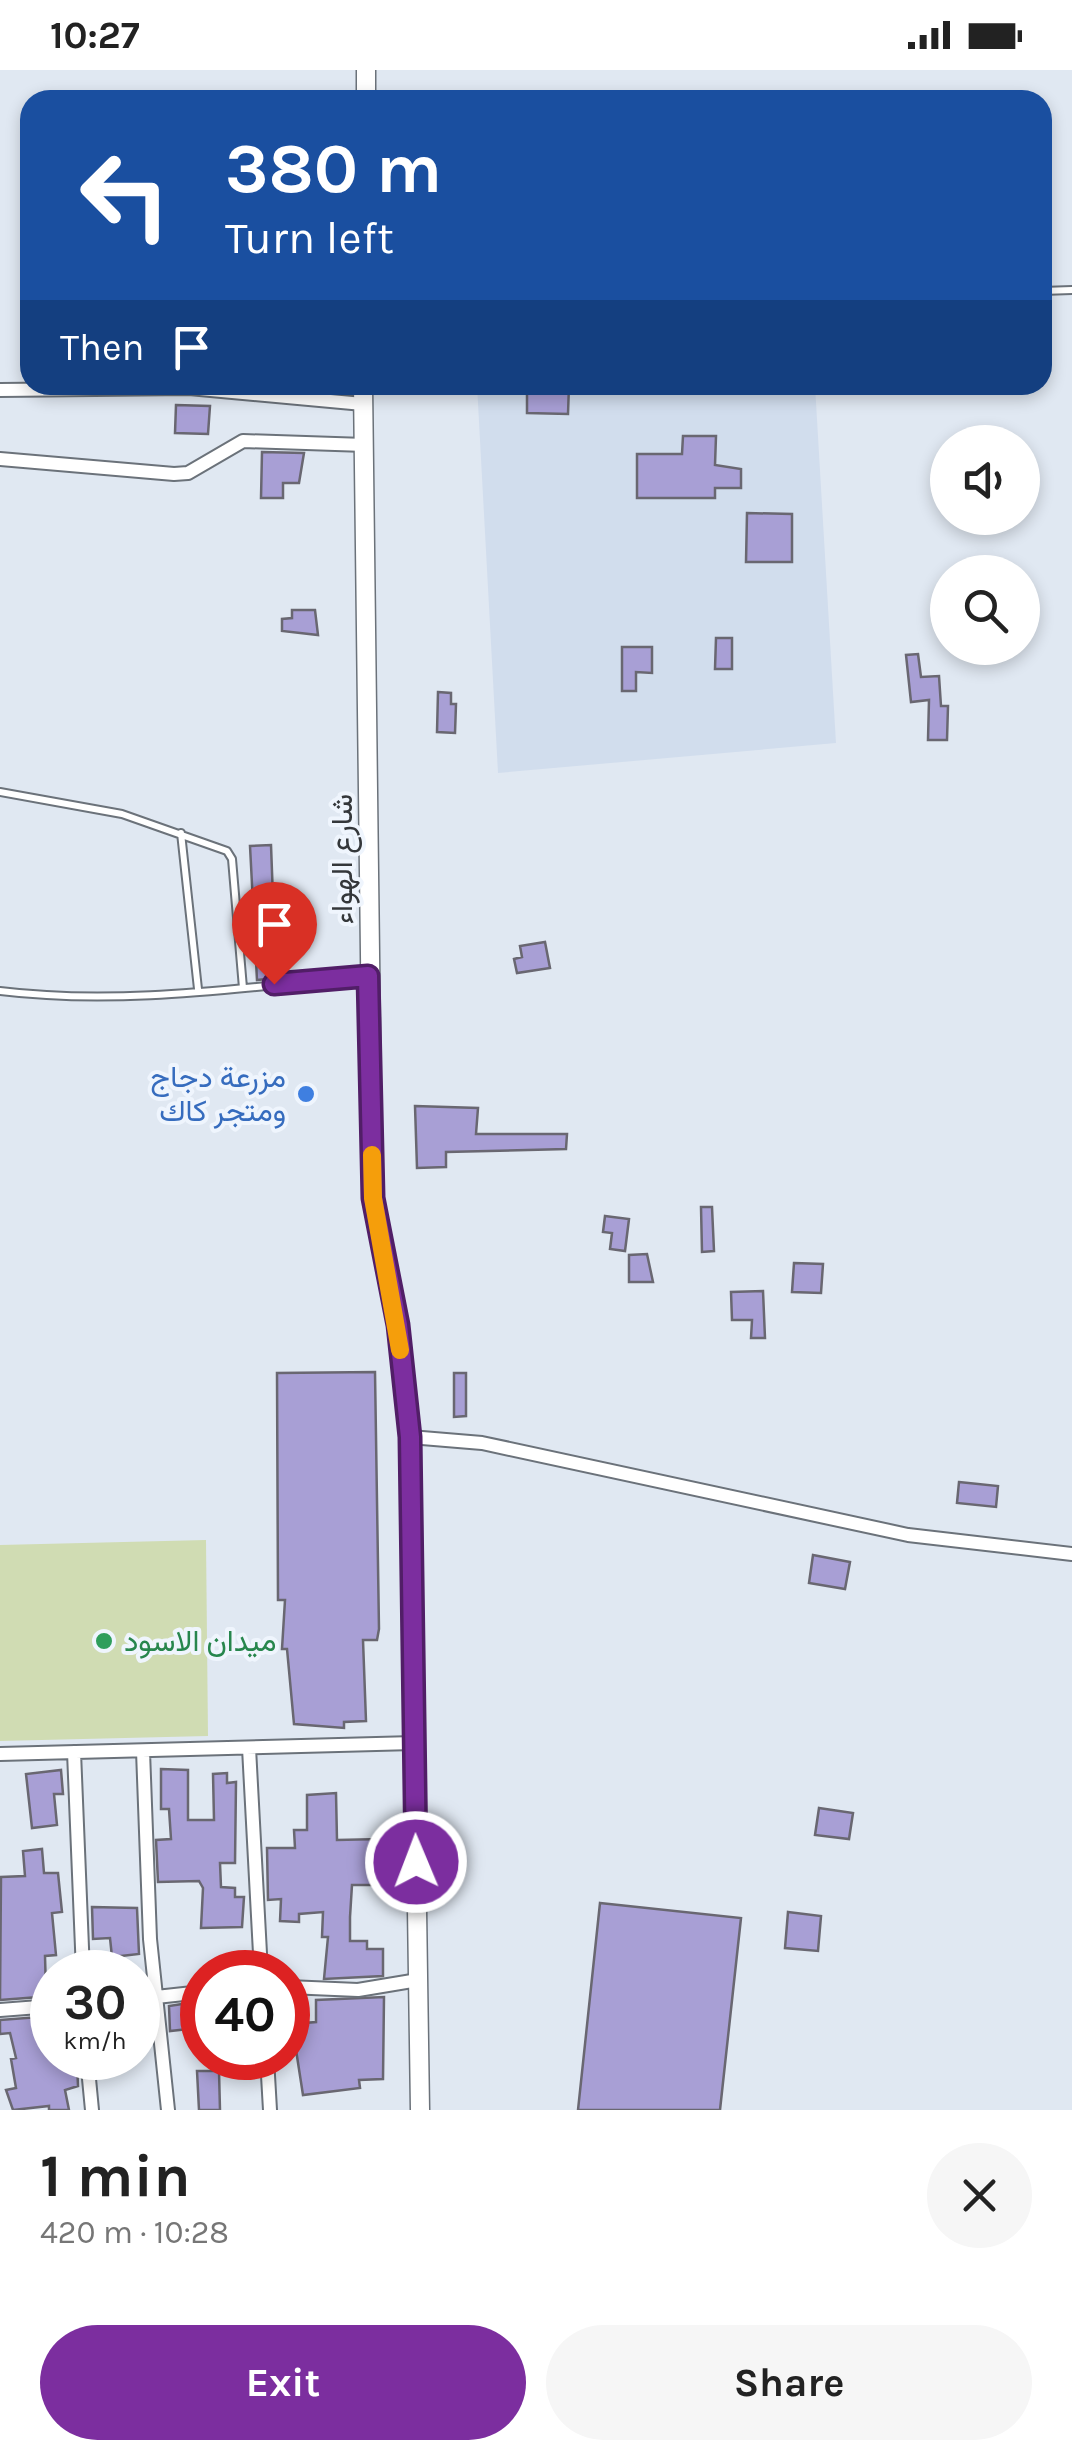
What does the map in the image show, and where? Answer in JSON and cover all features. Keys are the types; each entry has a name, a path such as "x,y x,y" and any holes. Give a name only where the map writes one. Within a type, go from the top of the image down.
{"street":[{"name":"شارع الهواء","path":"363,395 373,1198 398,1325 410,1437 420,2110"},
{"path":"0,459 174,474 188,473 243,442 364,445"},
{"path":"410,1437 482,1443 908,1536 1072,1554"},
{"path":"0,1754 414,1743"},
{"path":"250,1748 260,1950"},
{"path":"74,1752 83,1950"},
{"path":"143,1752 152,1950"},
{"path":"310,1988 358,1990 418,1980"},
{"path":"168,2110 160,1998 180,1995"},
{"path":"0,2010 30,2008"},
{"path":"89,2080 92,2110"},
{"path":"268,2080 270,2110"}],"lane":[{"path":"0,792 122,814 227,851 232,859 242,988"},
{"path":"182,833 198,989"},
{"path":"0,992 64,997 242,988 368,976"}],"shaded area":[{"path":"478,395 816,395 836,743 498,773"}],"green space":[{"name":"ميدان الاسود","path":"206,1540 208,1736 0,1741 0,1545"}],"building":[{"path":"527,395 569,395 568,414 527,413"},
{"path":"176,405 210,406 208,434 175,433"},
{"path":"683,436 716,436 715,465 741,469 741,488 715,488 715,498 637,498 637,454 682,454"},
{"path":"262,452 304,453 299,483 283,483 283,498 261,498"},
{"path":"747,513 792,514 792,562 746,562"},
{"path":"292,610 315,610 318,635 282,631 282,619 292,618"},
{"path":"716,638 732,638 732,669 715,669"},
{"path":"622,647 652,647 652,673 636,672 636,691 622,691"},
{"path":"918,654 921,677 939,676 941,706 948,706 947,740 928,740 929,700 911,702 906,655"},
{"path":"438,692 451,693 451,704 456,704 455,733 437,732"},
{"path":"271,845 276,978 257,980 250,846"},
{"path":"545,942 550,968 517,973 514,959 522,957 520,946"},
{"path":"415,1106 478,1108 476,1134 567,1134 566,1149 446,1152 446,1167 417,1168"},
{"path":"701,1207 712,1207 714,1251 702,1252"},
{"path":"605,1216 629,1219 625,1251 610,1249 612,1233 603,1232"},
{"path":"647,1254 653,1282 629,1282 629,1255"},
{"path":"794,1263 823,1264 821,1293 792,1292"},
{"path":"763,1291 765,1338 751,1338 752,1320 732,1320 731,1292"},
{"path":"375,1372 379,1629 377,1640 363,1640 366,1721 344,1722 344,1728 294,1724 287,1649 282,1649 285,1600 278,1600 277,1373"},
{"path":"454,1373 466,1373 466,1416 454,1417"},
{"path":"959,1482 998,1486 996,1507 957,1503"},
{"path":"813,1555 850,1562 845,1589 809,1583"},
{"path":"161,1769 188,1770 188,1820 214,1820 213,1774 227,1773 227,1783 236,1782 235,1863 220,1863 221,1887 235,1888 235,1897 244,1897 242,1927 201,1928 203,1888 199,1881 158,1882 156,1840 171,1839 169,1809 161,1809"},
{"path":"61,1770 63,1794 54,1794 57,1825 32,1828 26,1774"},
{"path":"336,1793 337,1840 381,1839 382,1885 352,1885 350,1941 367,1941 367,1949 383,1949 383,1976 324,1979 328,1937 322,1937 323,1912 299,1914 299,1922 280,1921 281,1899 268,1900 267,1848 295,1848 294,1830 307,1830 307,1795"},
{"path":"819,1808 853,1813 849,1839 815,1835"},
{"path":"42,1849 44,1873 58,1873 62,1912 52,1913 56,1950 30,1950 30,1998 0,2000 1,1877 25,1876 23,1851"},
{"path":"600,1903 741,1918 720,2110 578,2110"},
{"path":"92,1907 137,1908 139,1950 111,1950 110,1938 93,1939"},
{"path":"788,1912 821,1916 818,1951 785,1948"},
{"path":"384,1997 383,2079 359,2080 360,2088 303,2095 301,2080 310,2080 310,2022 316,2022 316,2000"},
{"path":"180,2004 180,2030 170,2031 169,2006"},
{"path":"30,2018 30,2080 78,2080 78,2086 65,2090 69,2110 49,2110 49,2106 13,2110 6,2090 16,2088 11,2059 16,2058 10,2033 0,2034 0,2020"},
{"path":"197,2080 219,2080 220,2110 199,2110"}],"slow traffic":[{"path":"372,1155 373,1198 400,1350"}],"place":[{"name":"مزرعة دجاج ومتجر كاك","path":"306,1094"},
{"name":"ميدان الاسود","path":"104,1641"}],"route":[{"path":"274,984 368,976 373,1198 398,1325 410,1437 416,1862"}]}
